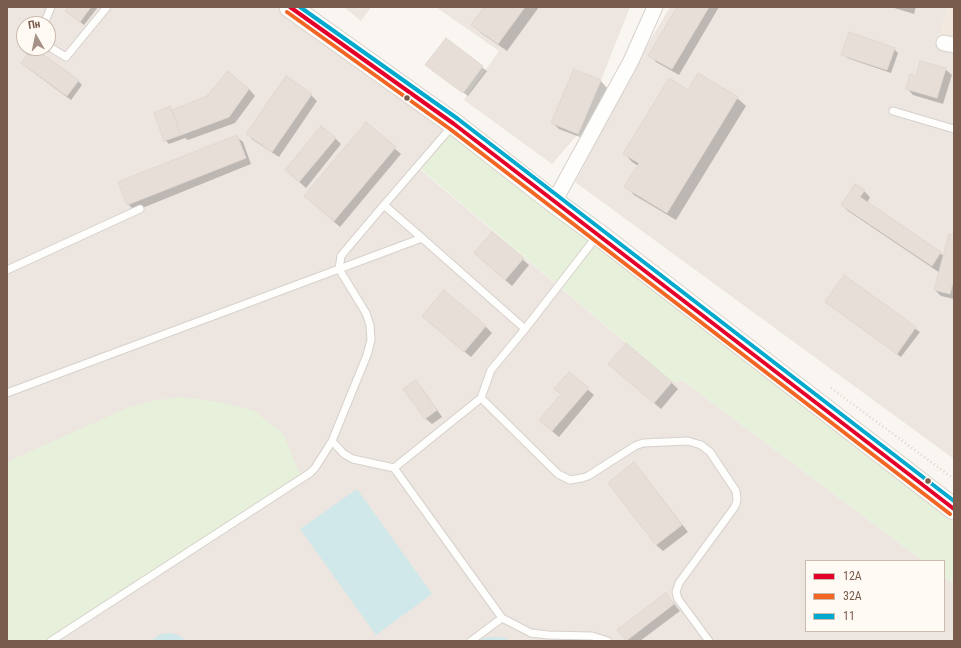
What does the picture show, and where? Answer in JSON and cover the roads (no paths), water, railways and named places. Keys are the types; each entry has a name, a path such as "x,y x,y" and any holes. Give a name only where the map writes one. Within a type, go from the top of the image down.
{"street":[{"path":"290,7 454,124 954,509"},
{"path":"554,202 631,61 655,7"}],"lane":[{"path":"56,51 66,57 107,7"},
{"path":"893,111 954,129"},
{"path":"51,641 310,473 315,468 332,441 367,355 371,340 370,325 366,313 339,270 341,256 454,124"},
{"path":"384,205 525,329"},
{"path":"7,270 140,209"},
{"path":"394,468 481,398 490,370 525,329 599,235"},
{"path":"7,393 422,238"},
{"path":"481,398 558,474 570,480 588,476 635,446 643,443 688,442 701,445 710,452 736,491 736,504 679,583 676,592 678,599 709,641"},
{"path":"332,441 344,454 354,459 394,468 502,618 530,633 548,636 592,636 608,641"},
{"path":"472,641 502,618"},
{"path":"530,633 535,641"}],"water":[{"path":"357,489 432,594 376,635 300,529"},
{"path":"170,633 178,635 186,641 151,641 161,634"},
{"path":"483,638 504,638 510,641 478,641"}]}
